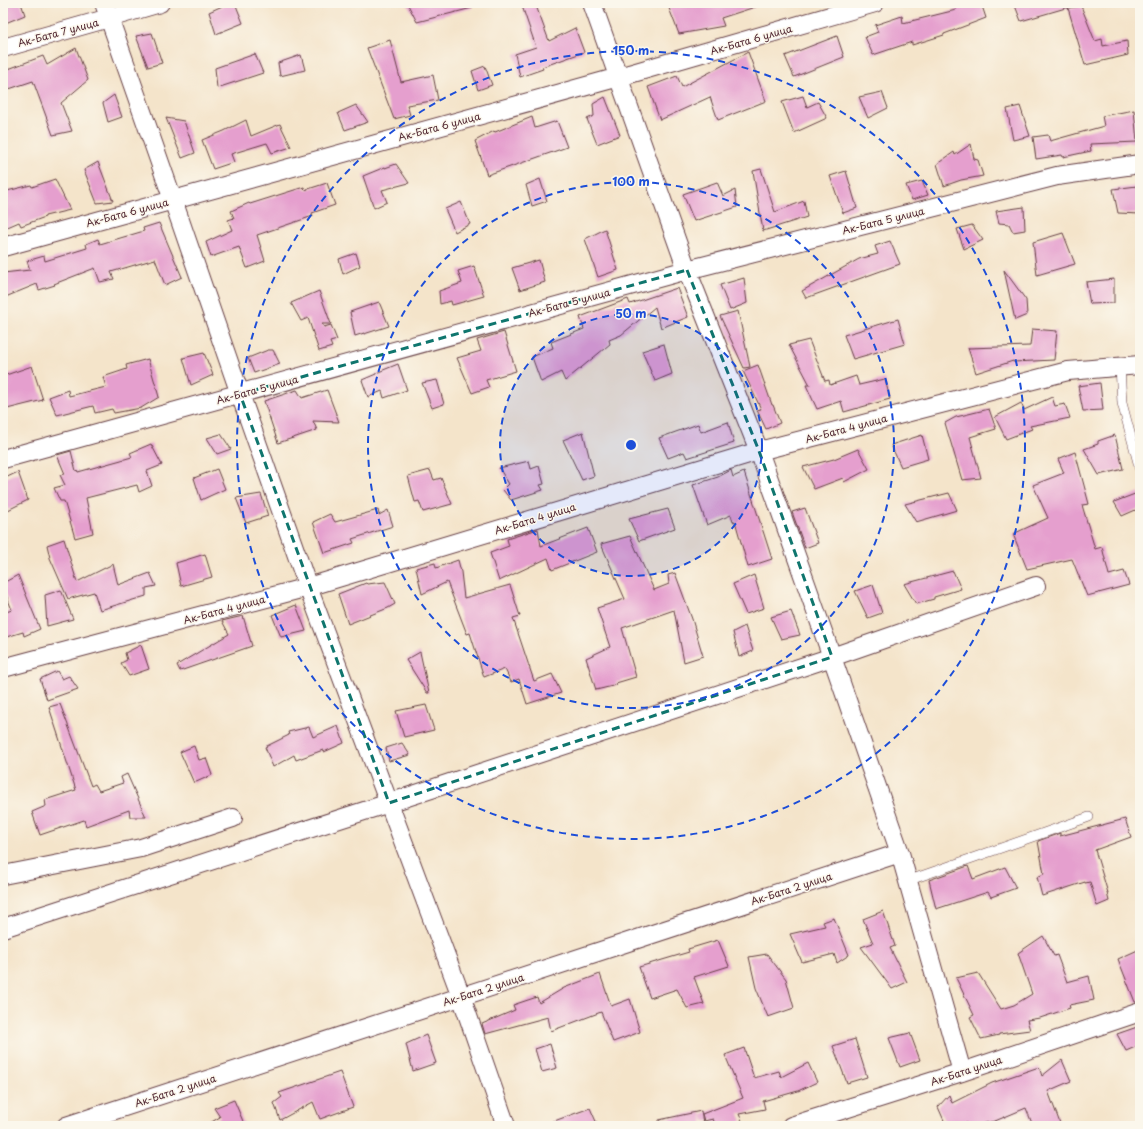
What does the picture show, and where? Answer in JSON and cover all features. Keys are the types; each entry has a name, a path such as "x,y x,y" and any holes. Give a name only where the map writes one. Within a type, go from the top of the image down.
{"street":[{"name":"Ак-Бата 7 улица","path":"3,48 106,11 160,3"},
{"path":"592,3 687,270 759,451 900,853 962,1072"},
{"name":"Ак-Бата 6 улица","path":"3,246 619,77 875,3"},
{"path":"106,11 308,587 461,996 506,1126"},
{"name":"Ак-Бата 5 улица","path":"3,459 687,270 1058,176 1140,164"},
{"name":"Ак-Бата 4 улица","path":"3,668 308,587 759,451 1068,371 1140,365"},
{"path":"3,928 832,657 1036,586"},
{"path":"3,875 141,848 233,818"},
{"name":"Ак-Бата 2 улица","path":"66,1126 900,853"},
{"name":"Ак-Бата улица","path":"791,1126 962,1072 1140,1012"}],"lane":[{"path":"1120,366 1122,403 1140,470"},
{"path":"907,881 1089,816"}],"highlighted area":[{"path":"687,270 759,451 832,657 389,803 240,394"}],"building":[{"path":"3,3 21,3 25,15 3,24"},
{"path":"229,3 235,3 243,23 216,34 209,12"},
{"path":"407,3 472,3 472,8 417,22"},
{"path":"521,3 535,3 549,41 575,28 584,52 542,67 543,69 520,77 515,54 536,47"},
{"path":"667,3 757,3 758,6 721,18 724,26 679,34"},
{"path":"953,3 981,3 986,18 944,35 912,45 912,42 873,55 865,37 878,32 875,25 902,16 903,23 956,10"},
{"path":"1014,3 1069,3 1069,7 1021,21"},
{"path":"1081,6 1095,41 1102,39 1103,46 1127,41 1128,55 1085,65 1068,8"},
{"path":"152,33 162,63 148,67 136,36"},
{"path":"837,36 844,57 794,77 785,56"},
{"path":"390,40 401,82 433,75 438,100 407,105 410,115 394,119 367,48"},
{"path":"76,48 88,80 61,103 72,131 53,135 33,81 3,91 3,71 43,56 47,65"},
{"path":"748,52 766,101 718,120 710,97 660,120 648,87 677,76 682,87"},
{"path":"255,54 263,73 217,88 215,68"},
{"path":"301,55 305,70 280,76 278,63"},
{"path":"485,66 492,85 478,90 472,71"},
{"path":"882,92 888,108 868,118 859,97"},
{"path":"114,95 122,117 108,122 103,103"},
{"path":"803,96 807,107 818,102 827,118 794,133 782,102"},
{"path":"605,97 620,135 597,144 587,119 594,116 593,104"},
{"path":"356,105 368,122 345,130 338,113"},
{"path":"1020,106 1030,136 1013,140 1007,109"},
{"path":"1134,110 1137,142 1090,144 1091,151 1063,157 1062,155 1036,159 1033,137 1048,135 1050,141 1104,126 1102,116"},
{"path":"532,117 535,128 557,121 567,147 487,175 475,141 494,131 495,132"},
{"path":"166,118 184,121 195,153 182,158"},
{"path":"246,120 251,136 280,124 291,147 272,153 267,143 231,154 234,162 213,169 202,140"},
{"path":"971,144 974,159 978,160 983,176 961,180 944,186 937,164 954,152 955,155"},
{"path":"98,162 113,201 97,203 84,170"},
{"path":"396,164 409,183 382,190 387,202 374,208 363,176"},
{"path":"761,169 775,212 804,201 807,217 763,231 753,171"},
{"path":"846,171 857,208 843,213 830,176"},
{"path":"55,179 70,210 45,216 21,226 19,222 3,229 3,192 31,185 32,187"},
{"path":"540,179 547,201 532,206 526,185"},
{"path":"922,181 928,195 912,200 906,185"},
{"path":"717,182 723,196 735,190 737,207 694,221 683,194"},
{"path":"327,183 335,205 312,213 313,216 257,235 265,261 247,268 239,247 211,257 206,242 232,230 228,220 234,218 231,211 249,203 250,204 304,187 305,190"},
{"path":"1137,186 1140,200 1140,214 1118,213 1113,189"},
{"path":"461,202 470,224 455,232 445,209"},
{"path":"1024,207 1025,230 1013,232 1009,224 999,223 996,211"},
{"path":"159,223 182,277 165,285 155,259 111,272 114,279 100,282 95,268 54,284 55,285 39,290 37,284 3,298 3,273 30,270 27,261 44,256 45,261 87,248 86,244 98,239 100,244 144,231 143,228"},
{"path":"972,225 983,240 964,249 957,229"},
{"path":"605,229 618,270 598,277 585,239"},
{"path":"1063,233 1075,264 1037,275 1033,242"},
{"path":"890,241 900,264 806,298 802,291 859,259 878,254 875,246"},
{"path":"356,253 360,266 343,274 339,259"},
{"path":"539,260 545,282 520,290 512,268"},
{"path":"474,266 484,296 452,305 451,301 440,304 439,291 462,283 458,271"},
{"path":"1004,270 1026,300 1027,315 1015,320"},
{"path":"744,278 747,303 730,310 720,285"},
{"path":"1114,279 1114,303 1090,304 1086,282"},
{"path":"677,288 688,317 661,328 655,307 621,335 609,340 610,344 565,381 561,372 541,382 532,357 553,348 551,342 584,329 580,317 628,299 630,304"},
{"path":"319,291 331,324 322,324 324,327 331,325 337,340 330,342 332,347 319,351 308,318 301,321 291,303"},
{"path":"379,302 389,326 355,336 350,312"},
{"path":"738,311 750,367 744,368 720,316"},
{"path":"898,319 905,344 853,359 844,335"},
{"path":"1032,329 1057,331 1054,360 1013,361 976,373 968,348 1030,346"},
{"path":"504,332 516,371 486,380 489,387 472,393 457,358 481,351 477,340"},
{"path":"809,340 825,381 829,380 830,385 856,376 859,385 885,379 890,399 844,412 841,401 817,409 806,385 810,385 789,345"},
{"path":"664,344 672,374 655,381 642,351"},
{"path":"268,350 273,350 280,364 254,373 248,358"},
{"path":"204,353 213,375 191,385 183,358"},
{"path":"148,359 159,397 141,408 114,413 112,409 95,413 93,406 57,415 49,397 68,390 69,396 106,387 103,377 127,369 126,365"},
{"path":"398,364 407,390 384,398 382,391 368,397 362,380"},
{"path":"758,365 780,423 766,429 757,410 761,409 743,371"},
{"path":"32,366 43,400 3,410 3,376"},
{"path":"437,380 444,404 432,408 422,383"},
{"path":"1100,383 1103,410 1083,411 1078,386"},
{"path":"297,390 302,398 327,390 339,422 313,421 317,430 278,443 264,401"},
{"path":"1052,397 1055,406 1065,404 1070,418 1030,426 1032,429 1006,439 995,417 1021,403 1024,410"},
{"path":"989,409 996,429 970,437 981,478 962,480 945,423 956,417"},
{"path":"728,422 734,443 687,458 684,452 668,458 659,438 698,424 701,432"},
{"path":"583,432 594,476 582,480 563,440"},
{"path":"221,434 231,449 217,454 207,438"},
{"path":"922,435 928,459 901,467 891,445"},
{"path":"1115,435 1123,469 1099,475 1084,449 1098,444 1098,441"},
{"path":"151,444 162,465 147,471 152,486 139,492 137,485 86,498 93,533 75,538 64,501 60,501 54,488 65,485 60,475 65,474 57,455 71,451 76,471 77,470 78,472 132,457 130,453"},
{"path":"858,449 869,469 844,482 843,478 814,489 803,467 834,459"},
{"path":"1075,452 1089,504 1082,505 1095,549 1102,547 1109,575 1124,571 1129,585 1087,596 1072,559 1027,569 1013,534 1048,518 1033,485 1064,473 1058,459"},
{"path":"529,461 531,469 539,466 544,484 540,485 543,490 511,500 503,490 509,484 499,468"},
{"path":"217,469 225,489 201,500 194,478"},
{"path":"430,470 434,480 441,478 452,504 423,512 419,501 415,502 408,476"},
{"path":"731,470 733,477 744,472 772,559 748,567 735,521 733,522 731,515 707,525 693,485 718,477"},
{"path":"18,472 28,500 8,510 3,498 3,479"},
{"path":"1140,492 1140,508 1122,516 1114,502"},
{"path":"949,493 957,510 916,522 905,504"},
{"path":"261,494 268,516 246,523 236,498"},
{"path":"805,508 818,543 805,548 792,512"},
{"path":"668,509 675,528 639,541 629,519"},
{"path":"378,510 379,515 388,510 393,526 352,539 354,543 324,553 313,522 330,514 335,522"},
{"path":"588,528 597,552 552,570 548,558 499,581 490,553 509,546 507,539 538,529 541,546"},
{"path":"630,536 654,590 669,584 668,575 675,573 692,619 703,656 684,662 674,610 622,628 636,677 616,683 617,685 596,690 586,658 610,647 597,608 625,599 601,544"},
{"path":"64,539 77,582 113,564 118,585 150,573 156,586 146,588 146,596 100,610 94,592 68,599 50,558 47,545"},
{"path":"205,554 212,577 181,586 176,563"},
{"path":"458,560 464,598 510,585 520,616 513,618 534,681 552,674 561,693 527,704 519,679 511,682 505,669 484,677 470,633 467,634 447,582 422,594 416,568 435,563 436,568"},
{"path":"953,571 961,589 916,604 904,584"},
{"path":"18,575 40,629 24,636 23,632 3,638 3,613 12,610 3,587 3,583"},
{"path":"754,575 764,608 746,614 733,584"},
{"path":"385,582 395,604 348,624 338,594 366,583"},
{"path":"873,585 882,613 868,618 855,591"},
{"path":"61,590 73,619 47,626 45,595"},
{"path":"296,605 306,631 281,637 272,615"},
{"path":"791,611 800,635 781,639 771,617"},
{"path":"243,616 252,646 180,671 177,665 229,634 222,621"},
{"path":"745,626 753,651 739,657 733,632"},
{"path":"141,645 149,669 129,676 121,663 127,660 125,653"},
{"path":"420,652 429,693 427,693 406,660"},
{"path":"57,671 62,679 69,676 78,689 47,700 40,679"},
{"path":"60,704 91,786 95,784 99,791 123,783 121,777 127,774 146,817 130,817 129,810 86,826 84,820 40,835 32,812 46,806 45,800 76,790 49,707"},
{"path":"426,705 434,730 404,737 396,711"},
{"path":"338,726 344,743 324,752 323,750 296,760 294,755 273,767 265,747 289,735 288,732 309,727 313,737"},
{"path":"402,743 410,755 389,761 386,748"},
{"path":"194,746 199,760 206,758 212,775 194,783 180,752"},
{"path":"1125,819 1131,837 1095,850 1109,901 1097,906 1090,882 1085,882 1042,896 1037,877 1044,874 1038,841 1060,833 1060,836"},
{"path":"968,866 973,879 1005,867 1016,888 991,897 988,892 936,909 929,880"},
{"path":"883,911 895,946 890,948 907,982 892,989 861,947 873,943 863,919"},
{"path":"834,918 849,955 837,963 834,954 802,962 790,934 825,926 823,922"},
{"path":"1043,936 1054,956 1057,955 1067,982 1089,976 1094,1000 1069,1005 1070,1008 1040,1018 1027,1020 1030,1030 999,1034 981,1039 970,1017 974,1015 956,978 978,973 1001,1009 1014,1005 1032,994 1018,953"},
{"path":"718,940 729,966 694,977 704,1004 687,1008 677,989 650,998 639,967 689,952 688,949"},
{"path":"1140,949 1140,1002 1135,1002 1118,959"},
{"path":"767,954 786,979 794,1008 768,1017 756,988 749,957"},
{"path":"600,974 611,1006 630,999 640,1032 613,1042 601,1012 551,1031 548,1017 485,1034 482,1024 515,1010 513,1005 537,997 539,1003 564,988"},
{"path":"1140,1026 1140,1045 1126,1051 1117,1034"},
{"path":"910,1033 920,1060 900,1067 889,1038"},
{"path":"426,1035 436,1063 413,1071 406,1044"},
{"path":"855,1039 867,1077 847,1083 833,1046"},
{"path":"550,1044 557,1068 542,1072 535,1049"},
{"path":"744,1048 754,1078 779,1071 781,1077 808,1063 817,1082 798,1091 763,1101 765,1109 739,1114 742,1121 728,1126 716,1126 713,1119 704,1121 702,1114 743,1098 725,1055"},
{"path":"1062,1060 1071,1081 1048,1091 1061,1126 1033,1126 1026,1108 995,1121 972,1126 968,1126 967,1123 946,1125 938,1107 949,1095 952,1103 992,1083 1039,1067 1042,1076"},
{"path":"340,1072 353,1107 320,1119 313,1102 280,1120 274,1103 282,1097 279,1093"},
{"path":"234,1100 245,1126 205,1126 220,1117 214,1108"},
{"path":"590,1108 598,1126 546,1126 546,1124"},
{"path":"701,1111 703,1123 695,1126 659,1126 659,1120"}]}
